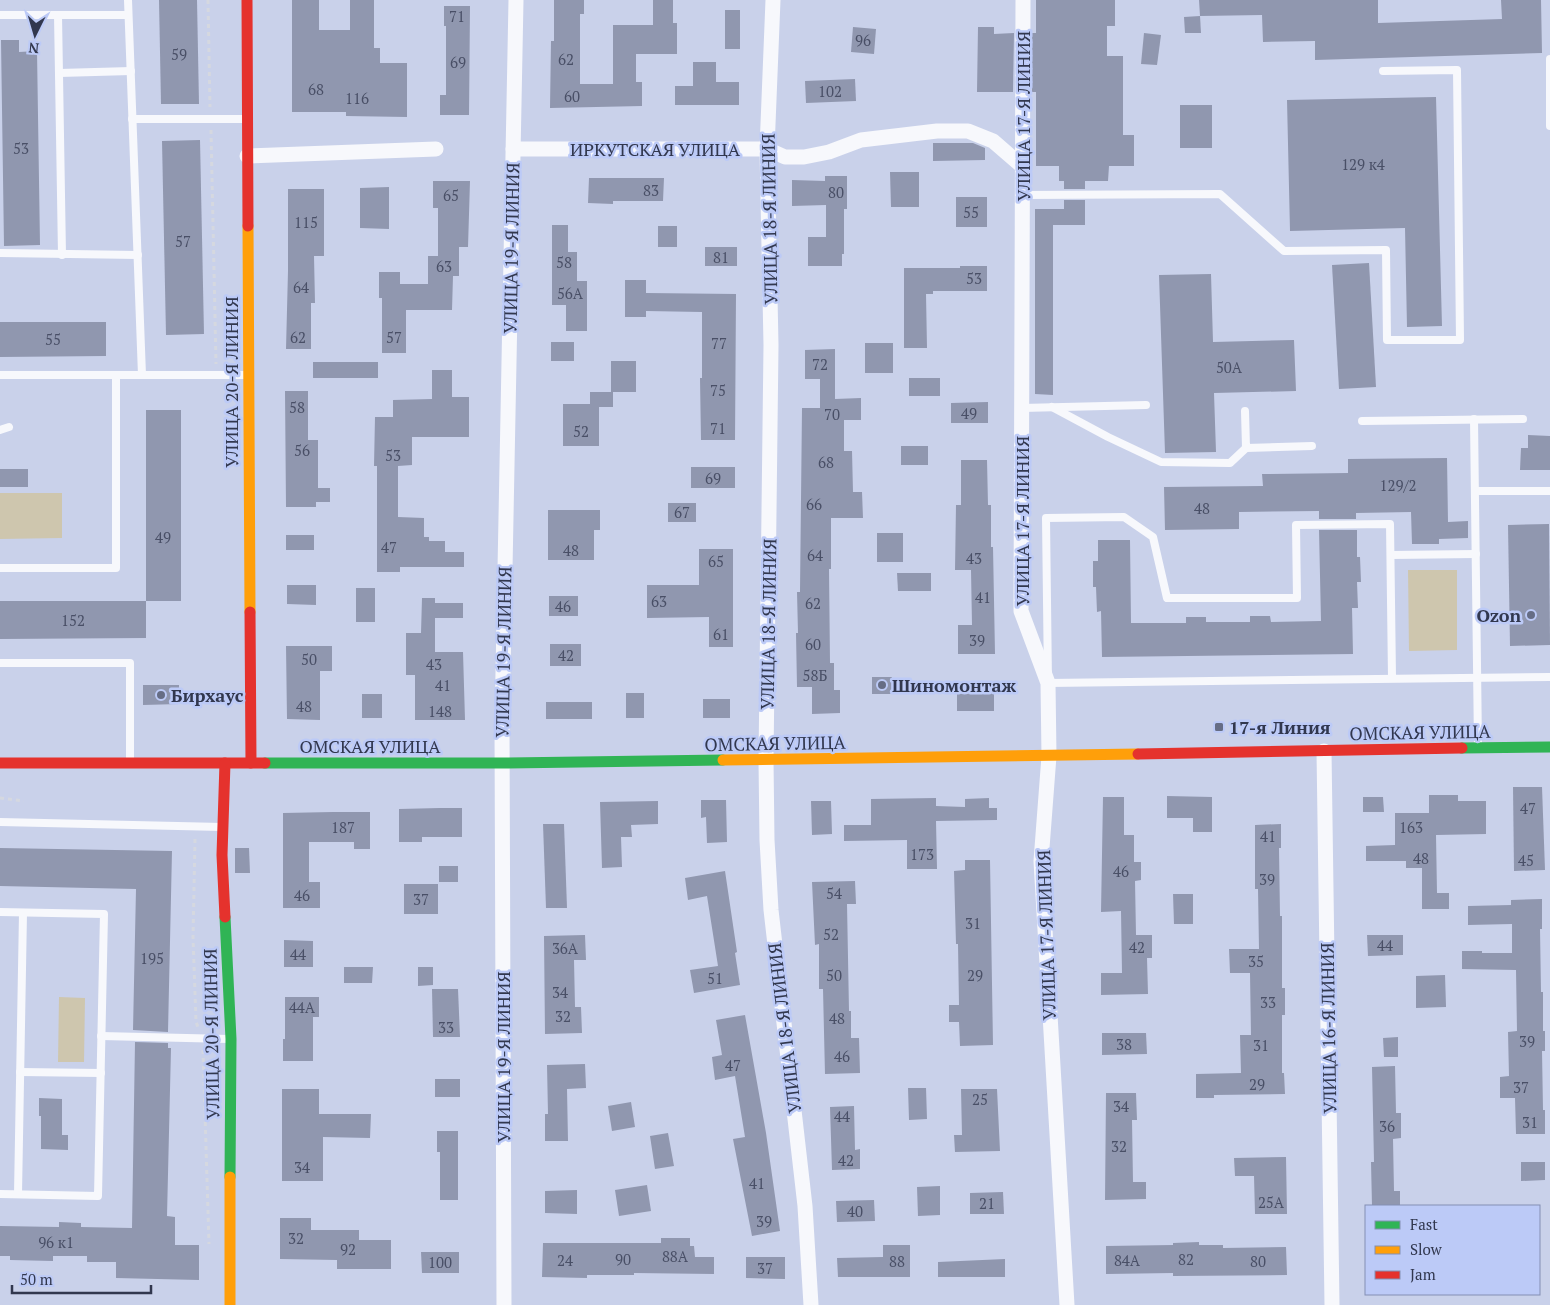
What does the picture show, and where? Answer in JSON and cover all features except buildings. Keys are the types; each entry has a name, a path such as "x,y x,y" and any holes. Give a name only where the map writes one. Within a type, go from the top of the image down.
{"main road":[{"name":"УЛИЦА 20-Я ЛИНИЯ","path":"247,0 250,763"},
{"name":"ОМСКАЯ УЛИЦА","path":"0,762 502,763 1550,747"},
{"name":"УЛИЦА 20-Я ЛИНИЯ","path":"225,763 222,864 231,1039 230,1305"}],"street":[{"name":"УЛИЦА 19-Я ЛИНИЯ","path":"504,1305 502,763 516,0"},
{"name":"УЛИЦА 18-Я ЛИНИЯ","path":"773,0 767,149 771,344 766,760 771,910 805,1206 811,1305"},
{"name":"УЛИЦА 17-Я ЛИНИЯ","path":"1023,0 1021,611 1048,682 1050,756 1041,861 1067,1305"},
{"name":"ИРКУТСКАЯ УЛИЦА","path":"512,149 767,149 785,157 804,157 829,152 861,140 937,131 968,131 993,141 1022,166"},
{"path":"247,156 436,149"},
{"name":"УЛИЦА 16-Я ЛИНИЯ","path":"1324,751 1332,1305"}],"lane":[{"path":"128,0 142,375"},
{"path":"0,15 128,15"},
{"path":"58,15 62,255"},
{"path":"1550,59 1550,126"},
{"path":"1022,195 1220,194 1284,251 1386,250 1386,340 1460,340 1457,70 1383,71"},
{"path":"59,73 131,71"},
{"path":"132,119 247,119"},
{"path":"0,253 138,255"},
{"path":"0,375 249,375"},
{"path":"0,568 116,568 116,375"},
{"path":"1022,408 1146,405"},
{"path":"1052,407 1108,437 1161,462 1230,463 1246,448 1312,446"},
{"path":"1245,411 1246,448"},
{"path":"1474,419 1478,748"},
{"path":"1362,421 1522,419"},
{"path":"0,430 9,428"},
{"path":"1475,492 1550,490"},
{"path":"1392,678 1390,524 1296,525 1297,598 1166,598 1153,537 1124,517 1046,518 1048,682 1550,677"},
{"path":"1391,555 1476,554"},
{"path":"0,663 130,663 130,762"},
{"path":"0,822 200,825 222,827"},
{"path":"0,912 104,914 98,1196 0,1194"},
{"path":"18,1194 23,913"},
{"path":"101,1036 231,1039"},
{"path":"20,1072 101,1073"}],"path":[{"path":"208,0 216,375"},
{"path":"0,798 24,801"},
{"path":"200,825 195,835 193,937 196,1022 203,1038 209,1247"}],"shaded area":[{"path":"0,493 62,493 62,538 0,539"},
{"path":"1408,570 1457,570 1457,650 1409,651"},
{"path":"59,997 85,998 84,1062 58,1062"}],"traffic: fast":[{"path":"1462,748 1550,747"},
{"path":"265,763 502,763 723,760"},
{"path":"225,917 231,1039 230,1177"}],"traffic: slow":[{"path":"248,226 250,612"},
{"path":"723,760 1138,754"},
{"path":"230,1177 230,1305"}],"traffic: jam":[{"path":"247,0 248,226"},
{"path":"250,612 251,763"},
{"path":"1138,754 1462,748"},
{"path":"0,763 265,763"},
{"path":"225,763 222,855 225,917"}],"place":[{"name":"Ozon","path":"1531,615"},
{"name":"Шиномонтаж","path":"882,685"},
{"name":"Бирхаус","path":"161,695"},
{"name":"17-я Линия","path":"1219,727"}]}
